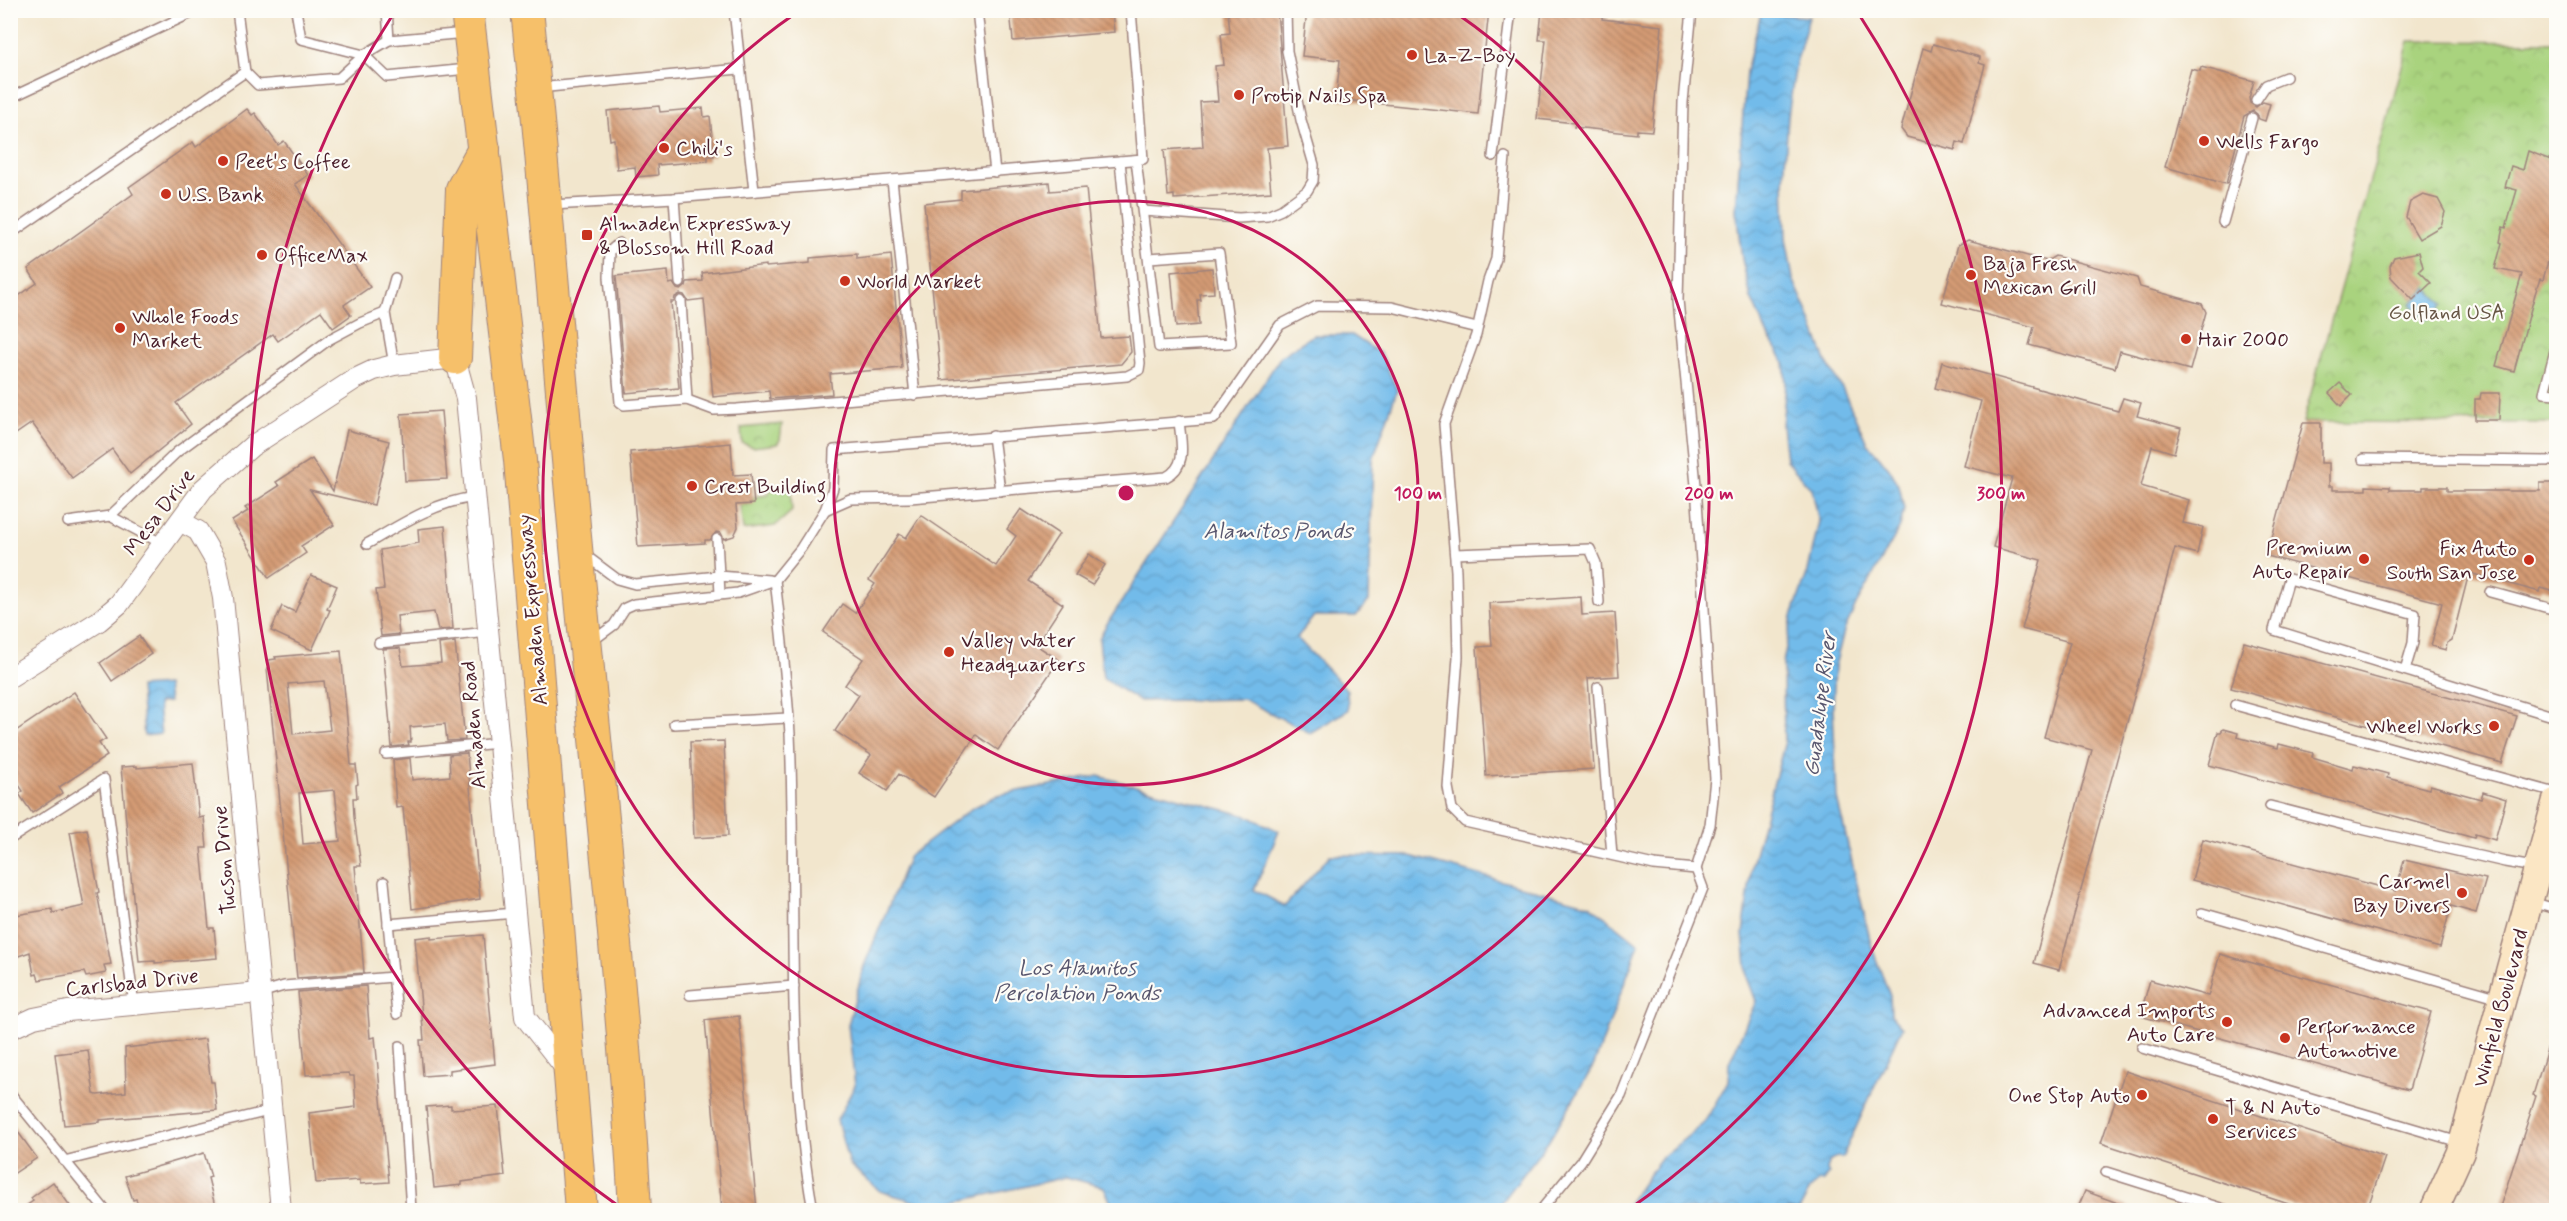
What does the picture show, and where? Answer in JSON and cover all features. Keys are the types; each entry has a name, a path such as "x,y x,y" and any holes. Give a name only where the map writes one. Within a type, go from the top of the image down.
{"main road":[{"path":"527,10 620,1002 635,1210"},
{"name":"Almaden Expressway","path":"469,22 520,460 581,1210"},
{"path":"455,358 462,189 484,149"}],"street":[{"name":"Mesa Drive","path":"10,677 99,621 119,604 203,489 252,446 355,379 374,370 394,365 455,358"},
{"name":"Almaden Road","path":"455,358 466,398 525,1017 570,1075"},
{"name":"Tucson Drive","path":"180,521 198,531 216,562 224,598 281,1210"},
{"name":"Winfield Boulevard","path":"2434,1210 2463,1143 2529,901 2547,870 2556,802"},
{"name":"Carlsbad Drive","path":"10,1029 34,1018 68,1011 260,993"}],"lane":[{"path":"10,98 198,10"},
{"path":"237,10 245,72 258,85 339,78 364,55 389,40 469,22"},
{"path":"296,10 301,39 364,55 387,77 474,68"},
{"path":"387,10 389,40"},
{"path":"734,10 754,191"},
{"path":"977,10 995,172"},
{"path":"546,206 674,198 1143,159 1131,10"},
{"path":"1143,212 1239,218 1267,216 1281,210 1307,191 1313,181 1314,165 1301,120 1287,51 1286,10"},
{"path":"1493,156 1511,10"},
{"path":"1541,1210 1581,1161 1621,1096 1703,888 1696,869 1710,825 1715,779 1696,485 1678,300 1683,102 1692,10"},
{"path":"535,88 739,69"},
{"path":"10,234 245,72"},
{"path":"2256,100 2266,85 2286,77"},
{"path":"2223,222 2252,118"},
{"path":"1505,157 1497,259 1488,281 1477,328 1444,424 1455,554 1458,657 1448,786 1452,809 1465,822 1654,865 1696,869"},
{"path":"1136,160 1159,347 1231,343 1219,253 1149,258"},
{"path":"619,243 611,248 608,260 620,402 631,406 687,400 714,410 737,409 1127,376 1139,370 1120,161"},
{"path":"892,180 915,395"},
{"path":"674,198 680,283"},
{"path":"394,365 385,314 395,278"},
{"path":"681,301 687,400"},
{"path":"587,646 614,625 626,608 634,604 738,593 775,580 801,548 825,510 833,488 834,450 1214,419 1280,325 1317,306 1392,307 1477,328"},
{"path":"68,522 110,516 177,452 330,339 360,323 385,314"},
{"path":"2556,348 2544,393 2556,394"},
{"path":"825,510 850,499 910,498 1166,477 1177,471 1182,460 1179,421"},
{"path":"993,436 1000,490"},
{"path":"2363,459 2556,461"},
{"path":"833,488 850,499"},
{"path":"367,544 414,516 458,499 475,497"},
{"path":"110,516 163,544"},
{"path":"717,539 720,594"},
{"path":"576,548 626,583 719,576 775,580"},
{"path":"1455,554 1590,549 1596,563 1599,602"},
{"path":"2404,670 2413,643 2415,614 2289,579 2274,630 2556,717"},
{"path":"775,580 788,718 795,1031 804,1158 813,1210"},
{"path":"2490,592 2556,610"},
{"path":"379,643 489,632"},
{"path":"1598,687 1612,855"},
{"path":"2235,705 2556,793"},
{"path":"674,724 788,718"},
{"path":"386,754 499,743"},
{"path":"10,839 104,779 134,1005"},
{"path":"2270,806 2344,825 2547,870"},
{"path":"384,882 397,1014"},
{"path":"2529,901 2556,909"},
{"path":"388,924 515,913"},
{"path":"2202,914 2503,999"},
{"path":"260,993 284,986 393,977"},
{"path":"690,995 794,986"},
{"path":"400,1046 411,1210"},
{"path":"2142,1048 2463,1143"},
{"path":"10,1093 105,1210"},
{"path":"63,1161 273,1110"},
{"path":"2106,1172 2227,1210"}],"green space":[{"name":"Golfland USA","path":"2409,41 2556,42 2556,423 2303,422"},
{"path":"782,424 780,440 777,444 753,447 742,443 741,428"},
{"path":"790,484 792,511 775,526 743,530 740,505 753,504 753,497 767,495 771,490"}],"water":[{"name":"Guadalupe River","path":"1761,13 1809,17 1796,63 1788,116 1784,182 1786,238 1793,279 1826,361 1843,390 1867,443 1889,468 1899,485 1904,509 1900,527 1844,631 1835,666 1833,707 1837,798 1872,948 1890,996 1891,1015 1902,1027 1842,1158 1830,1160 1827,1169 1829,1174 1823,1182 1820,1181 1811,1188 1799,1210 1623,1210 1661,1158 1704,1123 1728,1081 1729,1063 1756,1001 1747,977 1743,934 1752,865 1784,745 1783,663 1792,616 1808,571 1819,521 1812,490 1786,460 1782,425 1786,384 1784,362 1767,334 1751,298 1742,259 1736,210 1746,71"},
{"path":"2428,288 2444,305 2427,320 2411,304"},
{"name":"Alamitos Ponds","path":"1313,335 1352,335 1381,354 1397,390 1373,459 1369,601 1356,616 1314,616 1297,638 1347,690 1348,710 1310,733 1243,699 1139,701 1103,678 1099,639 1281,356"},
{"path":"167,685 169,702 158,703 161,734 144,736 140,687"},
{"name":"Los Alamitos Percolation Ponds","path":"1098,776 1247,816 1279,831 1254,890 1285,906 1330,855 1410,856 1590,905 1639,944 1594,1065 1548,1142 1496,1210 1114,1210 1104,1187 1066,1177 933,1207 880,1191 849,1164 837,1120 855,1085 848,1025 864,966 909,856 971,809 998,795"}],"building":[{"path":"1010,10 1112,10 1114,32 1013,41"},
{"path":"1228,10 1277,10 1288,146 1267,148 1271,192 1174,199 1174,195 1168,196 1164,150 1203,147 1200,102 1218,101 1215,66 1224,65 1221,34 1230,33"},
{"name":"La-Z-Boy","path":"1307,10 1489,10 1478,114 1336,99 1340,60 1302,56"},
{"path":"1542,10 1602,13 1602,19 1662,26 1652,131 1637,130 1637,134 1574,127 1575,123 1537,119 1546,40 1539,40"},
{"path":"1933,44 1980,57 1979,63 1985,65 1964,144 1957,142 1955,150 1907,137 1901,129 1923,48 1931,51"},
{"name":"Wells Fargo","path":"2201,67 2254,81 2249,98 2250,103 2256,107 2263,102 2270,104 2265,121 2259,119 2253,111 2244,116 2226,184 2165,167 2191,69 2200,71"},
{"name":"Chili's","path":"659,106 660,112 703,108 704,117 710,116 714,156 708,156 708,161 657,165 658,175 636,177 635,167 617,169 614,139 610,140 607,111"},
{"path":"247,109 252,115 255,113 278,145 284,141 308,175 295,184 370,287 344,305 351,315 333,328 321,311 278,341 273,334 176,403 191,424 130,474 112,449 72,478 32,423 10,438 10,302 37,283 28,269 133,194 129,187 193,142 196,147"},
{"path":"2528,151 2556,162 2556,231 2543,280 2540,279 2535,294 2514,371 2496,366 2522,274 2495,269 2502,243 2500,242 2503,227 2506,228 2517,190 2505,187 2511,166 2523,170"},
{"path":"1049,182 1050,191 1086,188 1101,338 1129,336 1131,352 1121,364 941,380 924,203 961,199 961,190"},
{"path":"2423,195 2438,199 2445,212 2441,226 2419,239 2406,217 2410,202"},
{"path":"1968,240 2047,261 2055,256 2137,278 2140,287 2202,304 2206,312 2190,370 2120,351 2115,368 2029,345 2034,327 1942,303 1958,245"},
{"path":"2419,252 2423,267 2419,271 2431,283 2413,300 2391,277 2390,266 2394,257"},
{"path":"857,254 857,259 891,255 902,368 830,374 832,394 770,399 769,391 713,397 704,299 688,301 684,295 680,294 675,297 674,302 671,302 679,388 626,393 616,276 668,271 669,284 673,283 677,289 681,290 687,282 703,281 702,273 766,265 766,267 810,263 810,258"},
{"path":"1212,268 1214,293 1200,294 1201,300 1197,300 1199,325 1176,327 1171,272"},
{"path":"1942,362 2118,411 2123,398 2141,403 2137,416 2181,428 2174,453 2152,446 2141,486 2189,500 2183,523 2203,527 2197,554 2175,548 2059,970 2034,963 2092,750 2044,737 2070,642 2022,629 2041,560 1993,547 2012,478 1964,466 1981,401 1935,388"},
{"path":"2340,383 2352,395 2341,406 2329,393"},
{"path":"2481,393 2500,393 2499,420 2475,420 2475,399 2480,399"},
{"path":"441,411 447,479 405,481 401,414"},
{"path":"2303,423 2321,423 2321,463 2329,463 2329,486 2333,486 2333,490 2366,490 2366,486 2390,487 2390,490 2447,487 2447,491 2540,491 2540,483 2556,483 2556,592 2541,588 2540,592 2469,573 2452,640 2447,643 2446,650 2431,646 2442,603 2267,556"},
{"path":"347,430 389,441 374,505 310,490 334,525 301,546 306,553 269,578 232,521 248,511 245,508 279,486 276,482 312,459 333,491"},
{"name":"Crest Building","path":"731,443 733,475 751,474 754,504 736,505 738,527 734,536 724,539 721,533 716,532 710,540 705,540 705,543 638,547 630,452"},
{"name":"Valley Water Headquarters","path":"1021,509 1059,534 1028,581 1063,604 1036,645 1059,660 998,750 976,735 934,797 899,774 887,791 859,773 871,755 835,731 859,695 845,685 863,659 823,632 842,604 855,613 875,584 869,580 899,534 906,538 921,515 996,566 1016,536 1007,529"},
{"path":"445,526 453,629 438,630 434,612 397,616 399,634 381,636 376,590 384,589 380,550 419,543 418,529"},
{"path":"1089,554 1105,565 1092,585 1075,575"},
{"path":"311,575 337,586 327,609 330,610 312,650 271,631 282,606 295,612"},
{"path":"1581,597 1582,615 1615,613 1619,676 1588,678 1594,769 1486,776 1477,647 1492,646 1489,603"},
{"path":"139,636 151,654 112,681 100,663"},
{"path":"455,642 465,740 447,741 445,724 410,727 411,742 408,742 409,745 392,747 383,649 400,648 403,666 441,663 439,644"},
{"path":"2244,642 2517,716 2502,763 2231,688"},
{"path":"341,651 351,765 356,765 358,784 356,785 357,798 353,798 361,866 355,866 364,973 297,978 267,668 270,668 269,660 276,659 275,657","holes":["324,681 330,730 293,734 288,684","335,790 340,841 303,844 299,793"]},
{"path":"74,692 106,739 99,743 107,756 59,787 62,793 32,813 19,794 23,791 10,772 10,735"},
{"path":"2223,729 2238,733 2237,737 2278,748 2279,744 2313,753 2312,757 2353,769 2354,765 2388,774 2387,778 2429,789 2430,785 2481,799 2483,792 2506,799 2495,840 2475,834 2474,838 2209,765 2218,732"},
{"path":"724,741 728,836 694,838 690,742"},
{"path":"467,753 480,899 412,909 403,807 396,808 393,760 410,758 412,780 450,776 449,755"},
{"path":"193,763 199,818 204,817 207,848 201,848 209,928 214,928 217,958 155,963 155,961 139,962 121,767 137,766 137,768"},
{"path":"87,829 111,964 104,965 106,973 86,977 84,972 39,980 37,974 34,975 30,952 10,959 10,916 52,909 53,913 84,906 70,832"},
{"path":"2203,839 2396,891 2404,860 2486,879 2476,913 2451,906 2440,948 2192,880"},
{"path":"483,935 495,1064 450,1070 450,1074 423,1076 420,1040 424,1040 415,938"},
{"path":"2220,954 2431,1012 2409,1090 2140,1016 2150,980 2208,996"},
{"path":"366,986 370,1038 375,1037 389,1182 360,1184 360,1180 316,1183 309,1113 356,1107 354,1076 350,1076 349,1073 306,1075 298,992"},
{"path":"739,1016 757,1210 722,1210 705,1020"},
{"path":"2552,1033 2556,1034 2556,1204 2554,1210 2499,1210 2536,1096 2533,1095"},
{"path":"205,1039 217,1110 64,1125 55,1054 88,1050 94,1094 97,1095 126,1092 125,1048"},
{"path":"2125,1071 2385,1157 2367,1210 2307,1210 2101,1143"},
{"path":"451,1105 451,1109 498,1106 505,1176 434,1188 426,1107"},
{"path":"10,1121 37,1158 10,1176"},
{"path":"204,1153 211,1177 208,1178 216,1210 140,1210 136,1199 133,1200 125,1176"},
{"path":"53,1182 73,1210 20,1210 33,1201 31,1198"},
{"path":"2085,1191 2134,1209 2077,1210"}],"place":[{"name":"La-Z-Boy","path":"1412,55"},
{"name":"Protip Nails Spa","path":"1239,95"},
{"name":"Wells Fargo","path":"2204,141"},
{"name":"Chili's","path":"664,148"},
{"name":"Peet's Coffee","path":"223,161"},
{"name":"U.S. Bank","path":"166,194"},
{"name":"Almaden Expressway & Blossom Hill Road","path":"587,235"},
{"name":"OfficeMax","path":"262,255"},
{"name":"Baja Fresh Mexican Grill","path":"1971,275"},
{"name":"World Market","path":"845,281"},
{"name":"Whole Foods Market","path":"120,328"},
{"name":"Hair 2000","path":"2186,339"},
{"name":"Crest Building","path":"692,486"},
{"name":"Premium Auto Repair","path":"2364,559"},
{"name":"Fix Auto South San Jose","path":"2529,560"},
{"name":"Valley Water Headquarters","path":"949,652"},
{"name":"Wheel Works","path":"2494,726"},
{"name":"Carmel Bay Divers","path":"2462,893"},
{"name":"Advanced Imports Auto Care","path":"2227,1022"},
{"name":"Performance Automotive","path":"2285,1038"},
{"name":"One Stop Auto","path":"2142,1095"},
{"name":"T & N Auto Services","path":"2213,1119"}]}
